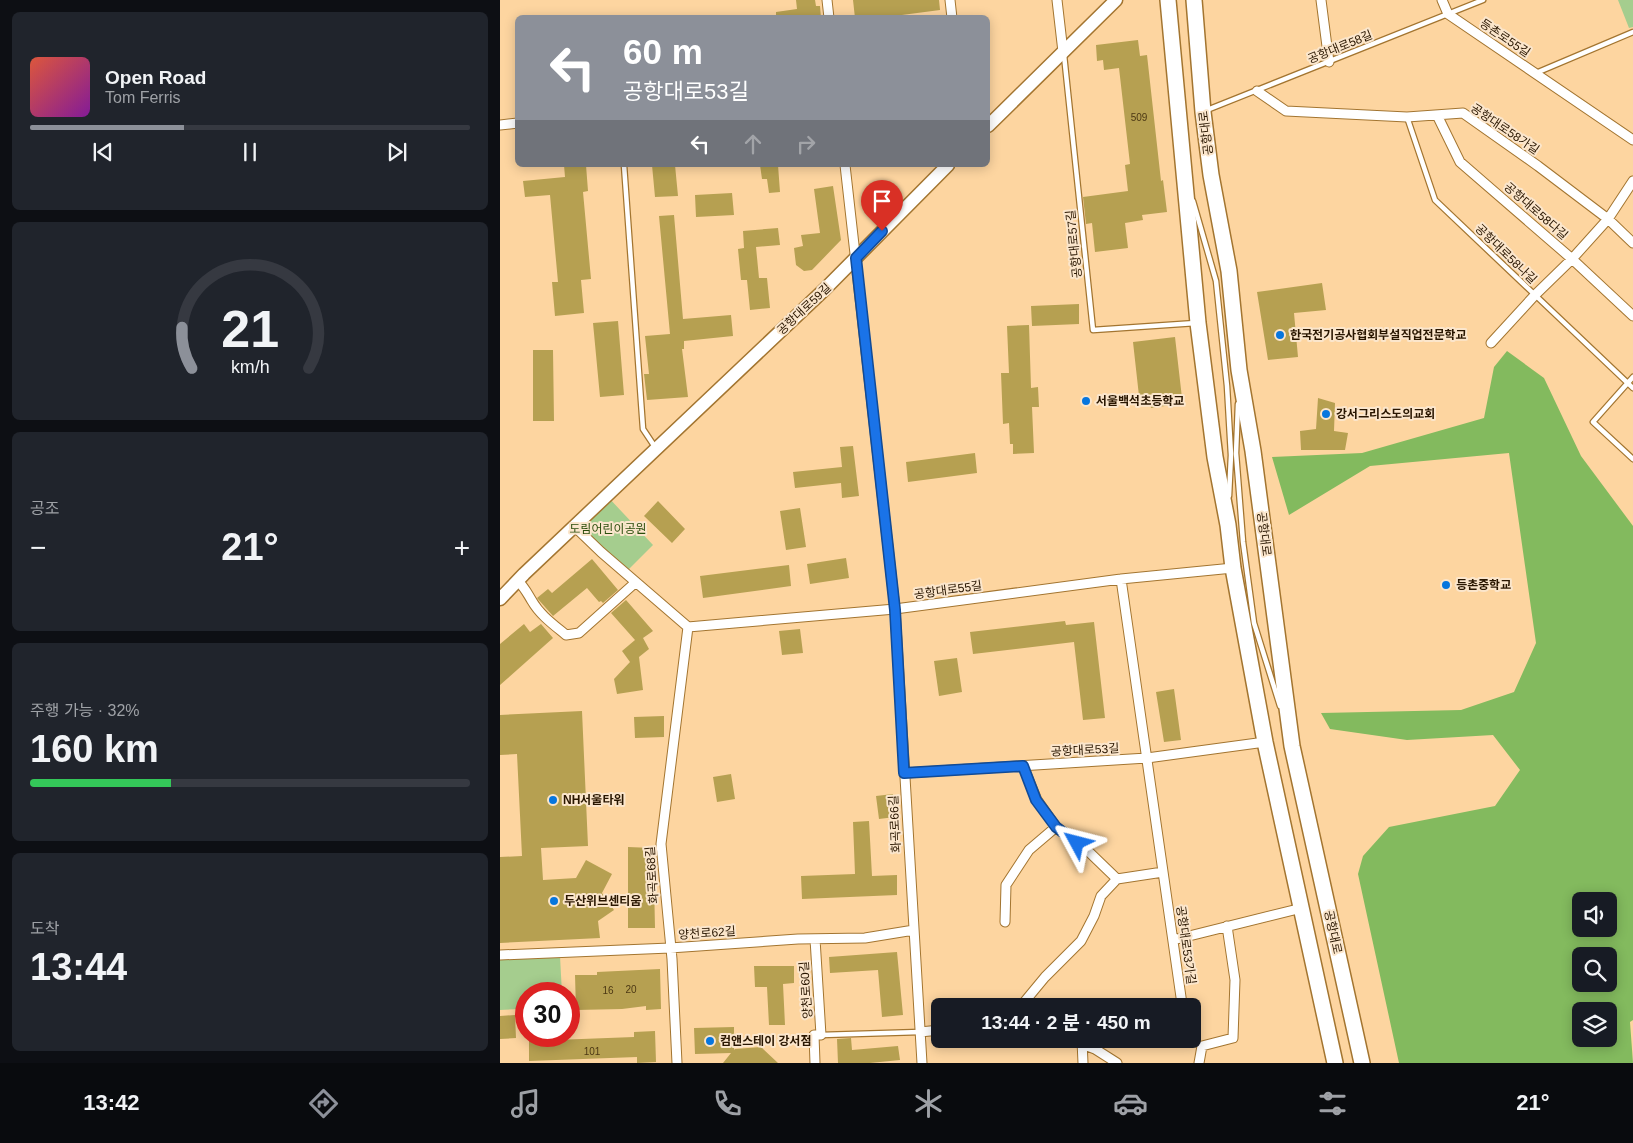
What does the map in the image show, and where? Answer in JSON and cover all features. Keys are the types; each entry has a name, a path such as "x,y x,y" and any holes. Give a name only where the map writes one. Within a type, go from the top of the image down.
{"main road":[{"path":"990,124 1116,0"},
{"name":"공항대로","path":"1168,0 1198,323 1215,456 1228,525 1233,568 1266,742 1335,1063"},
{"name":"공항대로","path":"1194,0 1203,112 1211,175 1229,271 1239,370 1253,451 1292,746 1362,1063"},
{"name":"공항대로59길","path":"500,599 574,526 824,290 946,167"}],"street":[{"path":"827,0 829,15"},
{"path":"950,0 952,15"},
{"path":"1057,0 1063,52"},
{"path":"1321,0 1329,62"},
{"path":"1442,0 1448,14"},
{"name":"등촌로55길","path":"1448,14 1633,140"},
{"name":"공항대로58가길","path":"1257,91 1286,111 1407,118 1463,113 1608,219 1633,243"},
{"name":"공항대로58다길","path":"1437,114 1460,162 1572,259 1633,316"},
{"path":"500,125 515,123"},
{"name":"화곡로66길","path":"845,167 895,610 922,1063"},
{"path":"1491,343 1608,219 1633,181"},
{"path":"574,526 601,552 688,627"},
{"name":"공항대로55길","path":"688,627 895,610 1121,579 1233,568"},
{"path":"1121,579 1147,758"},
{"path":"518,581 548,620 566,635 579,633 636,582"},
{"name":"화곡로68길","path":"677,1063 661,844 688,627"},
{"name":"공항대로53길","path":"904,773 1147,758 1266,742"},
{"name":"공항대로53가길","path":"1147,758 1181,998"},
{"path":"1023,766 1036,800 1056,827 1088,851 1117,878"},
{"path":"1005,922 1006,886 1029,850 1056,827"},
{"path":"1027,998 1081,941 1094,916 1101,896 1117,878 1163,872"},
{"path":"1173,940 1302,908"},
{"path":"1199,1063 1202,1046 1233,1038 1235,980 1227,926"},
{"name":"양천로62길","path":"500,955 865,938 914,930"},
{"name":"양천로60길","path":"814,939 821,1035 814,1035 815,1063"},
{"path":"920,1032 931,1031"},
{"path":"1083,1048 1084,1063"},
{"path":"1093,1048 1117,1063"}],"lane":[{"name":"공항대로58길","path":"1203,112 1483,0"},
{"name":"등촌로55길","path":"1535,74 1633,32"},
{"name":"공항대로57길","path":"1063,52 1093,330 1198,323"},
{"name":"공항대로58나길","path":"1407,118 1435,200 1633,388"},
{"path":"1182,163 1216,282 1227,386 1231,455 1228,525"},
{"path":"624,167 643,429 656,448"},
{"path":"1239,370 1236,453 1240,515 1254,623 1292,746"},
{"path":"1633,376 1593,422 1633,459"},
{"path":"821,1035 920,1032"}],"green space":[{"path":"1618,0 1633,0 1633,27 1629,28"},
{"path":"1507,351 1544,378 1581,456 1633,526 1633,1020 1630,1022 1633,1063 1399,1063 1358,874 1363,856 1389,827 1495,806 1520,770 1493,735 1407,740 1330,729 1321,713 1461,710 1514,692 1536,643 1509,453 1370,466 1289,515 1272,457 1362,453 1484,418 1494,367"},
{"name":"도림어린이공원","path":"608,497 653,545 626,572 577,527"},
{"path":"560,956 561,982 515,982 515,1009 500,1010 500,958"}],"building":[{"path":"796,0 815,0 816,6 820,6 821,15 776,15 776,12 797,9"},
{"path":"853,0 939,0 940,10 902,15 855,15"},
{"path":"1138,40 1140,56 1147,55 1161,181 1163,180 1167,212 1142,215 1143,220 1125,223 1128,248 1095,252 1092,223 1086,224 1083,197 1128,191 1125,165 1130,164 1119,68 1104,70 1103,60 1097,61 1096,45"},
{"path":"564,167 586,167 588,191 583,192 591,279 581,280 584,313 555,316 552,282 558,282 550,195 525,197 523,181 565,177"},
{"path":"652,167 675,167 678,196 655,197"},
{"path":"760,167 778,167 780,192 769,193 767,179 762,179"},
{"path":"833,186 841,240 812,270 804,271 796,265 794,248 803,246 801,235 820,233 814,189"},
{"path":"732,193 734,215 696,217 695,195"},
{"path":"674,215 683,319 731,315 733,336 684,341 684,349 682,349 688,397 647,400 644,374 649,374 645,336 670,334 659,216"},
{"path":"778,228 780,245 756,247 759,278 767,278 770,308 750,310 747,280 741,280 738,249 744,248 743,231"},
{"name":"한국전기공사협회부설직업전문학교","path":"1322,283 1326,310 1294,313 1298,357 1268,360 1257,292"},
{"path":"1079,304 1079,324 1032,326 1031,306"},
{"path":"618,321 624,395 600,397 593,323"},
{"path":"1029,325 1031,388 1038,387 1039,407 1032,407 1034,453 1013,454 1013,444 1010,444 1009,423 1003,424 1001,373 1009,373 1007,326"},
{"path":"1175,337 1182,398 1171,399 1172,405 1151,408 1149,395 1139,396 1133,342"},
{"path":"533,350 553,350 554,421 533,421"},
{"name":"강서그리스도의교회","path":"1318,398 1335,403 1334,431 1348,433 1345,450 1301,450 1300,431 1316,429"},
{"path":"853,446 859,496 842,498 841,483 795,488 793,472 842,467 840,447"},
{"path":"975,453 977,473 908,482 906,462"},
{"path":"658,501 685,529 672,543 644,516"},
{"path":"800,508 806,547 786,550 780,511"},
{"path":"846,558 849,578 810,584 807,564"},
{"path":"592,559 618,590 603,603 599,602 587,588 553,616 537,598 548,589 552,593"},
{"path":"789,565 791,586 703,598 700,576"},
{"path":"626,600 653,631 643,638 649,649 639,657 643,690 617,694 614,679 630,662 622,651 635,640 611,613"},
{"path":"1065,621 1066,625 1094,622 1105,718 1083,720 1074,642 973,654 970,632"},
{"path":"524,624 530,632 541,624 553,638 500,685 500,644"},
{"path":"800,629 803,653 782,655 779,631"},
{"path":"957,658 962,692 939,696 934,661"},
{"path":"1174,689 1181,740 1164,742 1156,692"},
{"path":"582,711 588,846 541,848 543,880 576,878 586,860 612,874 602,893 614,910 598,921 600,938 500,943 500,857 522,856 517,754 500,755 500,715"},
{"path":"664,716 664,737 635,738 634,717"},
{"path":"731,774 735,799 717,802 713,777"},
{"path":"893,794 895,817 879,819 876,796"},
{"path":"869,821 872,876 897,875 897,895 802,899 801,876 855,874 853,822"},
{"path":"628,847 652,848 655,928 628,928"},
{"path":"897,952 903,1015 882,1017 878,970 830,973 829,957"},
{"path":"754,966 794,966 794,983 783,984 785,1025 769,1025 767,987 755,987"},
{"path":"660,969 661,1009 646,1010 646,1006 622,1009 580,1010 580,982 575,982 575,975 597,975 597,972"},
{"path":"515,1015 515,1038 500,1039 500,1016"},
{"path":"734,1027 734,1050 761,1047 778,1063 723,1063 731,1053 695,1054 694,1028"},
{"path":"655,1031 656,1062 637,1063 637,1057 529,1061 529,1047 580,1047 580,1039 634,1037 634,1032"},
{"path":"851,1038 852,1050 898,1046 900,1060 870,1063 838,1063 837,1039"}],"place":[{"name":"한국전기공사협회부설직업전문학교","path":"1280,335"},
{"name":"서울백석초등학교","path":"1086,401"},
{"name":"강서그리스도의교회","path":"1326,414"},
{"name":"등촌중학교","path":"1446,585"},
{"name":"NH서울타워","path":"553,800"},
{"name":"두산위브센티움","path":"554,901"},
{"name":"컴앤스테이 강서점","path":"710,1041"}],"route":[{"path":"882,231 856,258 895,610 904,773 1023,766 1036,800 1056,827 1077,843"}]}
